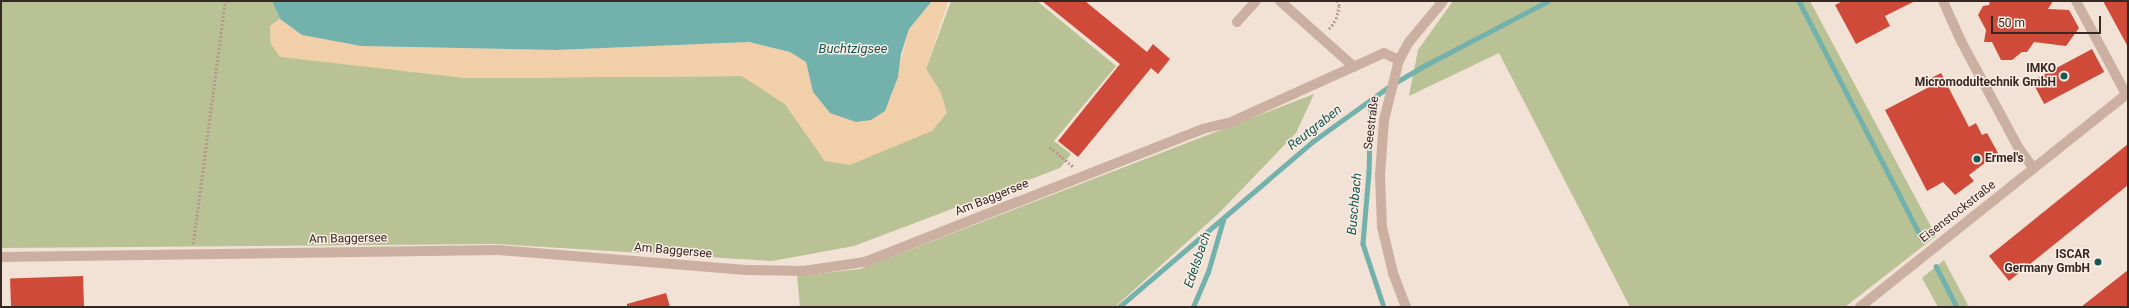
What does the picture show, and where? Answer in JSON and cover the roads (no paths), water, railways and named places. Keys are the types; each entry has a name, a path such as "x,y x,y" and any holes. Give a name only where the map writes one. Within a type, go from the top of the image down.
{"street":[{"path":"1237,22 1256,1"},
{"path":"1280,1 1354,68 1384,53 1399,60"},
{"name":"Seestraße","path":"1406,307 1393,273 1382,227 1380,175 1389,94 1399,60 1412,37 1443,1"},
{"path":"1944,1 1961,41 2014,140 2033,168"},
{"path":"2076,1 2127,94"},
{"name":"Am Baggersee","path":"1,257 498,250 746,270 803,271 865,262 1195,132 1229,123 1354,68"},
{"name":"Eisenstockstraße","path":"1860,307 2127,94"}],"water":[{"name":"Buchtzigsee","path":"272,1 932,1 909,29 901,54 898,77 885,111 871,120 856,122 830,113 813,92 806,62 790,52 749,42 556,50 361,46 302,35 280,19"}],"waterway":[{"name":"Reutgraben","path":"1119,307 1312,142 1391,85 1420,68 1548,1"},
{"path":"1799,1 1922,238"},
{"name":"Buschbach","path":"1371,100 1369,172 1363,244 1384,307"},
{"name":"Edelsbach","path":"1193,307 1208,272 1223,220"},
{"path":"1936,266 1957,307"}],"place":[{"name":"IMKO Micromodultechnik GmbH","path":"2064,76"},
{"name":"Ermel's","path":"1977,159"},
{"name":"ISCAR Germany GmbH","path":"2098,262"}]}
